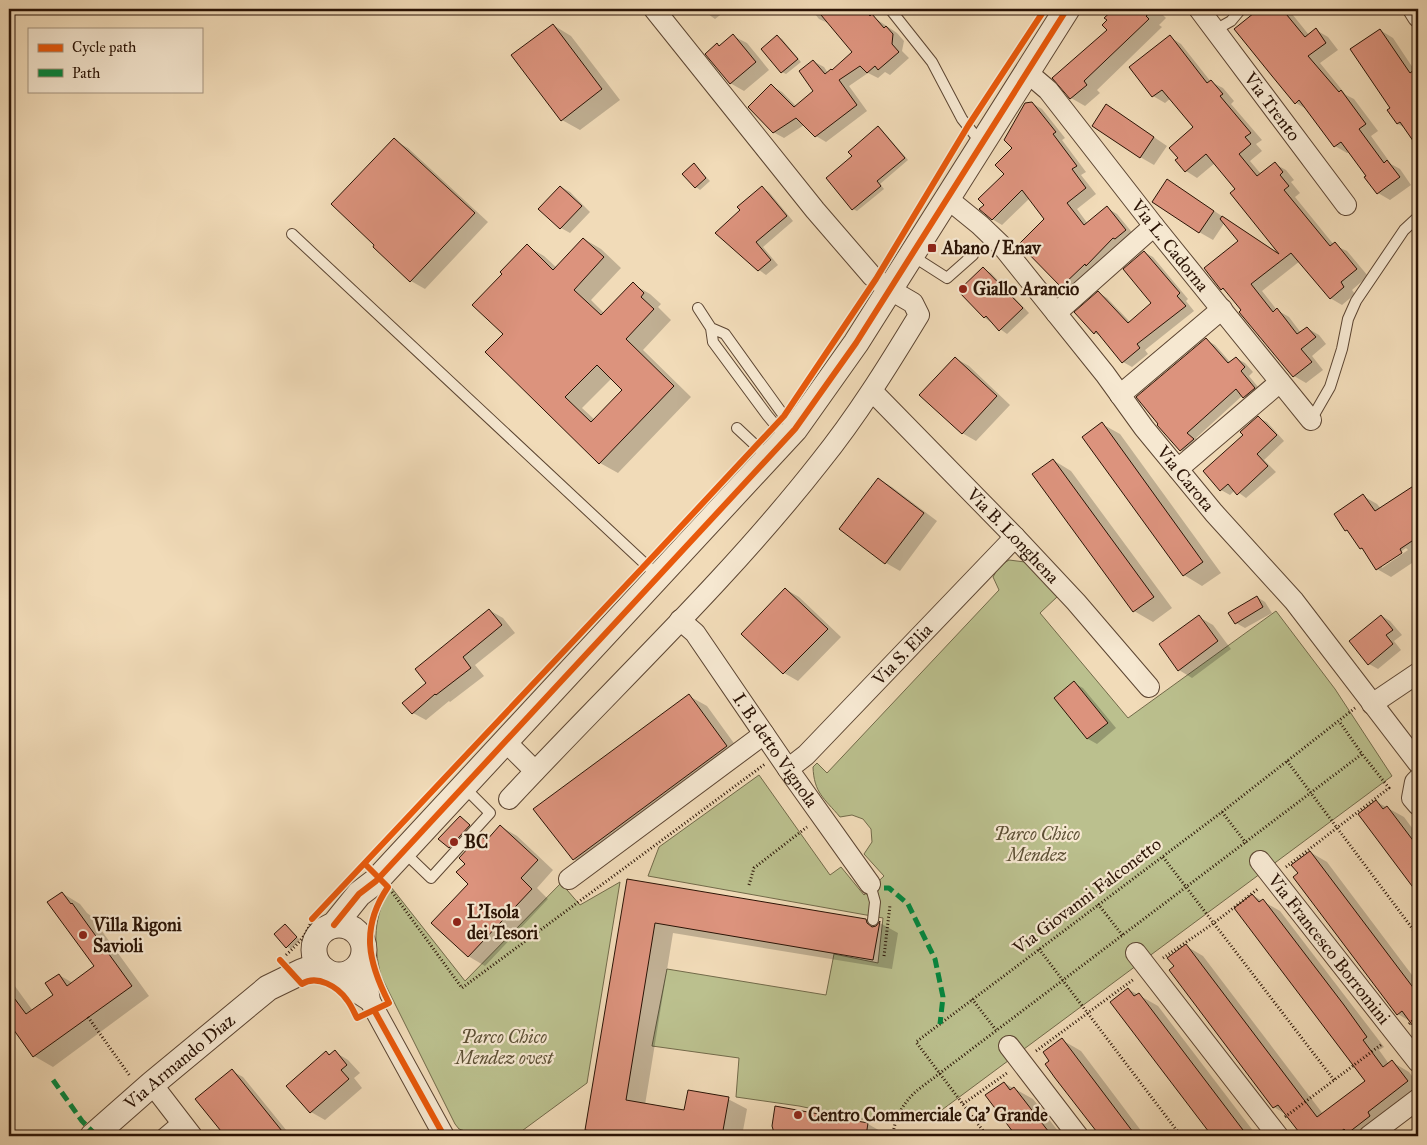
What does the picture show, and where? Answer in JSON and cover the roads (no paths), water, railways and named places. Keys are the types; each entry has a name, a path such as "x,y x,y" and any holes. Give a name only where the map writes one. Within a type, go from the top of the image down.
{"street":[{"path":"510,798 680,620 764,529 820,463 872,391 919,315 913,303 889,289 872,276 815,210 654,9"},
{"name":"Via Armando Diaz","path":"268,988 320,924 376,881 791,434 856,342 1067,9"},
{"name":"Via Trento","path":"1199,9 1346,205"},
{"path":"1413,9 1418,16"},
{"name":"Via L. Cadorna","path":"1028,73 1048,90 1154,226 1311,420"},
{"name":"Via Carota","path":"948,199 1003,247 1144,428 1214,513 1294,601 1418,762"},
{"path":"1056,313 1154,226"},
{"path":"1120,395 1222,309"},
{"path":"1178,469 1280,382"},
{"name":"Via B. Longhena","path":"872,391 1015,537 1076,602 1149,686"},
{"name":"Via S. Elia","path":"788,769 806,755 1015,537"},
{"name":"I. B. detto Vignola","path":"680,620 695,633 870,884"},
{"path":"1370,701 1418,673"},
{"path":"568,879 764,734"},
{"path":"506,742 535,771"},
{"path":"1418,779 1415,782 1412,798 1418,805"},
{"name":"Via Francesco Borromini","path":"1260,861 1418,1062"},
{"name":"Via Armando Diaz","path":"362,946 364,912 376,881"},
{"path":"370,1001 318,964 314,948 320,924 344,925 354,930 362,946 370,1001 444,1136"},
{"path":"331,972 346,974 354,970 360,963 362,946"},
{"path":"1136,953 1275,1132"},
{"name":"Via Armando Diaz","path":"93,1136 142,1081 268,988 309,969 331,972"},
{"path":"1009,1046 1078,1136"},
{"path":"142,1081 192,1136"},
{"path":"1369,1136 1418,1099"}],"lane":[{"path":"890,9 932,62 962,119 983,144"},
{"path":"1215,30 1231,20 1241,9"},
{"path":"1311,420 1330,387 1342,348 1348,318 1356,301 1404,230 1418,217"},
{"path":"292,234 659,577"},
{"path":"911,255 947,278 973,255"},
{"path":"698,308 711,328 725,334 784,416 791,434"},
{"path":"738,428 769,458"},
{"path":"403,851 431,878 490,813 463,786"},
{"path":"870,884 875,902 873,920"},
{"path":"160,1136 179,1120"}],"place":[{"name":"Abano / Enav","path":"932,248"},
{"name":"Giallo Arancio","path":"963,289"},
{"name":"BC","path":"454,842"},
{"name":"L'Isola dei Tesori","path":"457,922"},
{"name":"Villa Rigoni Savioli","path":"83,935"},
{"name":"Centro Commerciale Ca' Grande","path":"798,1115"}],"park label":[{"name":"Parco Chico Mendez","path":"1037,844"},
{"name":"Parco Chico Mendez ovest","path":"504,1047"}]}
